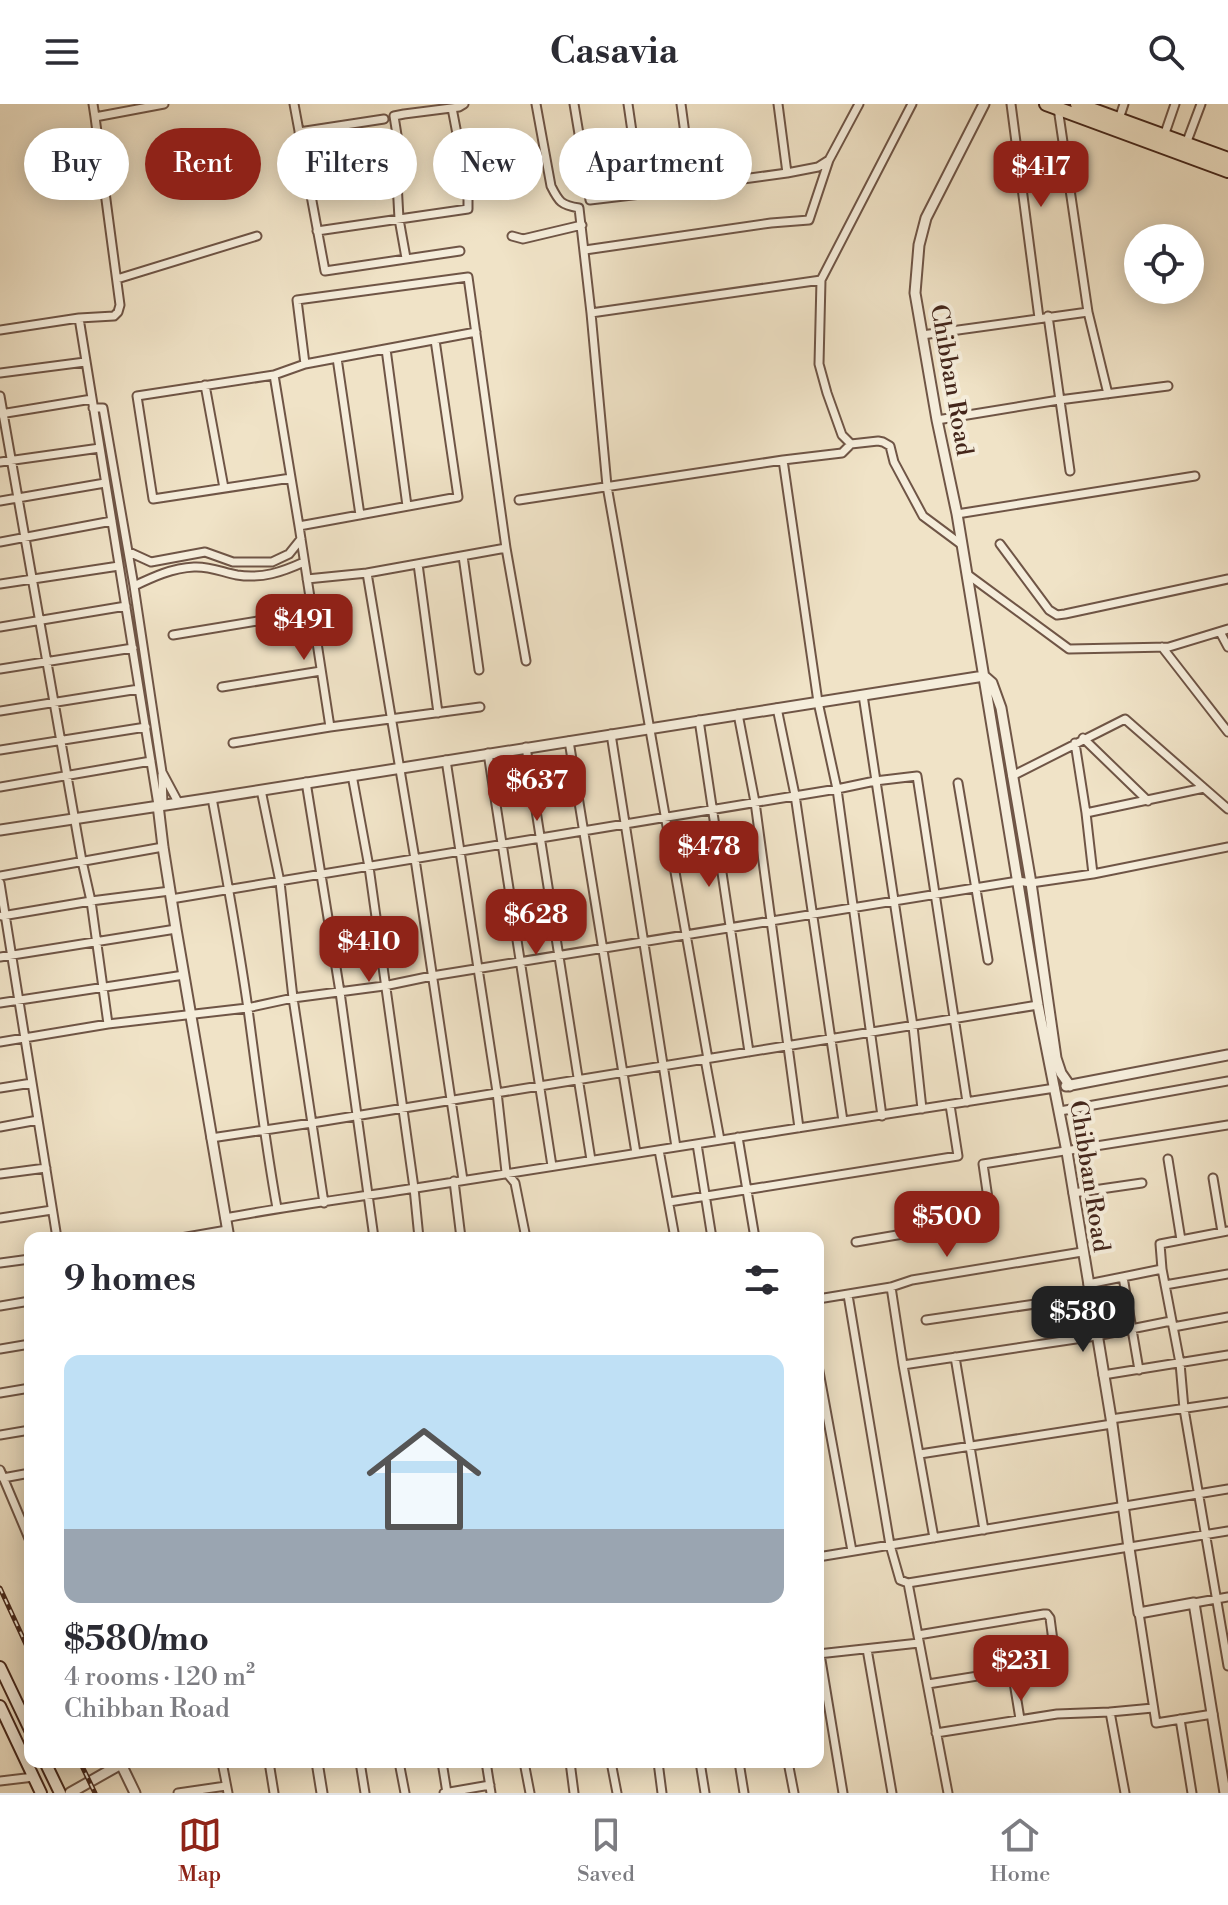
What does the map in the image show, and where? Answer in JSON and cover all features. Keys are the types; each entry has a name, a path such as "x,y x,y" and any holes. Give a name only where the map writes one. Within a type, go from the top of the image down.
{"main road":[{"path":"1077,104 1093,107 1228,159"},
{"path":"1052,106 1228,171"},
{"path":"0,1667 24,1717"},
{"path":"0,1706 24,1756"},
{"path":"30,1768 41,1793"},
{"path":"48,1768 60,1793"}],"street":[{"path":"0,330 114,316 118,312 117,279 93,104"},
{"path":"95,117 164,104"},
{"path":"294,104 298,128"},
{"path":"406,258 397,182 403,173 394,116 464,104"},
{"path":"536,104 551,186 557,198 564,205 579,208 590,200"},
{"path":"574,104 578,128"},
{"path":"628,104 631,128"},
{"path":"681,104 684,128"},
{"path":"778,104 787,173"},
{"path":"585,250 809,220 829,160 859,104"},
{"path":"851,444 842,435 819,364 821,280 912,104"},
{"name":"Chibban Road","path":"984,104 926,218 919,245 915,293 957,514 1038,1005 1067,1152 1112,1422 1153,1708"},
{"path":"1011,104 1070,471"},
{"path":"1119,119 1124,104"},
{"path":"1164,136 1175,104"},
{"path":"1186,144 1201,104"},
{"path":"1052,106 1088,312 1108,394"},
{"path":"317,231 468,209 468,191 452,108"},
{"path":"325,128 384,119"},
{"path":"752,178 818,167 829,160"},
{"path":"311,200 325,271 460,251"},
{"path":"579,208 607,486 667,817 720,1140"},
{"path":"512,236 523,239 582,225"},
{"path":"117,279 257,236"},
{"path":"305,364 297,300 468,277 506,548 526,661"},
{"path":"591,313 821,280"},
{"path":"922,335 1088,312"},
{"path":"79,318 151,761 161,805"},
{"path":"291,478 153,499 137,396 274,375 305,364 476,332"},
{"path":"299,526 458,497 435,340"},
{"path":"386,349 407,506"},
{"path":"337,358 360,515"},
{"path":"0,373 85,362"},
{"path":"274,375 330,727"},
{"path":"205,385 224,488"},
{"path":"937,420 1168,386"},
{"path":"0,396 91,901 108,1024"},
{"path":"2,414 92,399"},
{"path":"93,408 103,408 129,552 162,772 163,847 228,1232"},
{"path":"519,500 842,453 851,444 878,441 887,443 892,450 894,462 923,516 962,545"},
{"path":"0,462 100,448"},
{"path":"783,460 818,702 837,789 882,1116"},
{"path":"957,514 1195,476"},
{"path":"0,501 105,483"},
{"path":"0,542 112,521"},
{"path":"129,552 151,562 205,552 233,562 272,562 289,554 301,539"},
{"path":"1000,544 1049,610 1057,615 1228,579"},
{"path":"307,579 367,573 506,548"},
{"path":"463,556 479,670"},
{"path":"134,586 175,569 197,567 256,577 281,573 304,562"},
{"path":"418,564 438,713"},
{"path":"0,584 119,566"},
{"path":"367,573 451,1100 461,1232"},
{"path":"967,574 1069,649 1169,647 1224,630 1228,647"},
{"path":"0,627 126,606"},
{"path":"173,635 312,612"},
{"path":"1162,647 1228,732"},
{"path":"0,669 133,648"},
{"path":"222,687 321,671"},
{"path":"0,830 984,676"},
{"name":"Chibban Road","path":"984,676 992,683 1001,708 1031,883 1056,1058 1070,1086"},
{"path":"0,711 139,689"},
{"path":"863,695 913,1026 922,1109"},
{"path":"233,743 480,707"},
{"path":"777,708 795,795 843,1121"},
{"path":"738,714 755,802 799,1128"},
{"path":"1012,776 1125,719 1228,809"},
{"path":"699,720 749,1052"},
{"path":"0,750 146,727"},
{"path":"611,734 676,1147"},
{"path":"1079,740 1148,801"},
{"path":"1079,740 1093,874"},
{"path":"569,741 636,1153"},
{"path":"526,747 591,1160"},
{"path":"488,753 552,1166"},
{"path":"446,760 497,1092 506,1172 515,1183 525,1232"},
{"path":"0,787 151,761"},
{"path":"162,772 178,802"},
{"path":"352,775 369,867 418,1232"},
{"path":"2,916 91,901 229,890 917,776 967,1102"},
{"path":"306,782 340,992 373,1232"},
{"path":"958,783 988,960"},
{"path":"1086,813 1204,788"},
{"path":"261,790 280,882 293,998 324,1203"},
{"path":"212,798 277,1208"},
{"path":"0,876 163,847"},
{"path":"0,1042 108,1024 247,1008 1018,881 1031,883 1093,874 1228,847"},
{"path":"0,883 2,916 19,1000 56,1232"},
{"path":"0,957 176,929"},
{"path":"0,1003 184,975"},
{"path":"211,1138 1038,1005"},
{"path":"225,1218 1070,1086 1228,1055"},
{"path":"1060,1111 1228,1081"},
{"path":"0,1088 32,1083"},
{"path":"669,1202 958,1156 950,1105"},
{"path":"0,1127 38,1120"},
{"path":"856,1242 991,1219 983,1164 1228,1125"},
{"path":"738,1137 754,1232"},
{"path":"697,1144 711,1232"},
{"path":"659,1150 674,1232"},
{"path":"1168,1159 1181,1240"},
{"path":"0,1174 46,1168"},
{"path":"1213,1178 1225,1231 1160,1244 1180,1363 1184,1409 1228,1666"},
{"path":"1073,1193 1142,1183"},
{"path":"0,1218 52,1210"},
{"path":"824,1298 891,1287 912,1280 1082,1252"},
{"path":"0,1263 24,1260"},
{"path":"1088,1284 1162,1269"},
{"path":"1165,1285 1228,1274"},
{"path":"1123,1277 1139,1370"},
{"path":"891,1287 934,1538"},
{"path":"848,1295 890,1545 900,1580 908,1583 1228,1531"},
{"path":"926,1320 1090,1296"},
{"path":"0,1306 24,1302"},
{"path":"903,1365 1228,1317"},
{"path":"0,1349 24,1345"},
{"path":"1103,1375 1228,1355"},
{"path":"955,1357 984,1530"},
{"path":"0,1393 24,1389"},
{"path":"824,1399 852,1551"},
{"path":"920,1454 1228,1402"},
{"path":"0,1435 24,1431"},
{"path":"24,1473 1,1474 24,1529"},
{"path":"824,1556 1228,1489"},
{"path":"18,1517 24,1516"},
{"path":"908,1583 948,1793"},
{"path":"1139,1613 1228,1597"},
{"path":"1194,1603 1225,1793"},
{"path":"824,1653 867,1649 1047,1614 1050,1618 1055,1660 1052,1664 928,1684"},
{"path":"867,1649 892,1793"},
{"path":"1012,1670 1020,1719"},
{"path":"824,1683 843,1793"},
{"path":"936,1733 1057,1714 1153,1708 1156,1723 1213,1714"},
{"path":"1110,1712 1125,1793"},
{"path":"1180,1719 1192,1793"},
{"path":"70,1793 113,1768"},
{"path":"124,1768 135,1793"},
{"path":"178,1793 227,1789 223,1768"},
{"path":"270,1768 274,1793"},
{"path":"318,1768 322,1793"},
{"path":"361,1768 365,1793"},
{"path":"400,1768 405,1793"},
{"path":"443,1768 446,1793 491,1789 487,1768"},
{"path":"525,1768 530,1793"},
{"path":"571,1768 574,1793"},
{"path":"612,1768 617,1793"},
{"path":"659,1768 662,1793"},
{"path":"701,1768 705,1793"},
{"path":"740,1768 744,1793"},
{"path":"789,1768 794,1793"},
{"path":"0,1781 34,1777"}],"railway":[{"path":"0,1588 24,1640"},
{"path":"83,1768 95,1793"}]}
